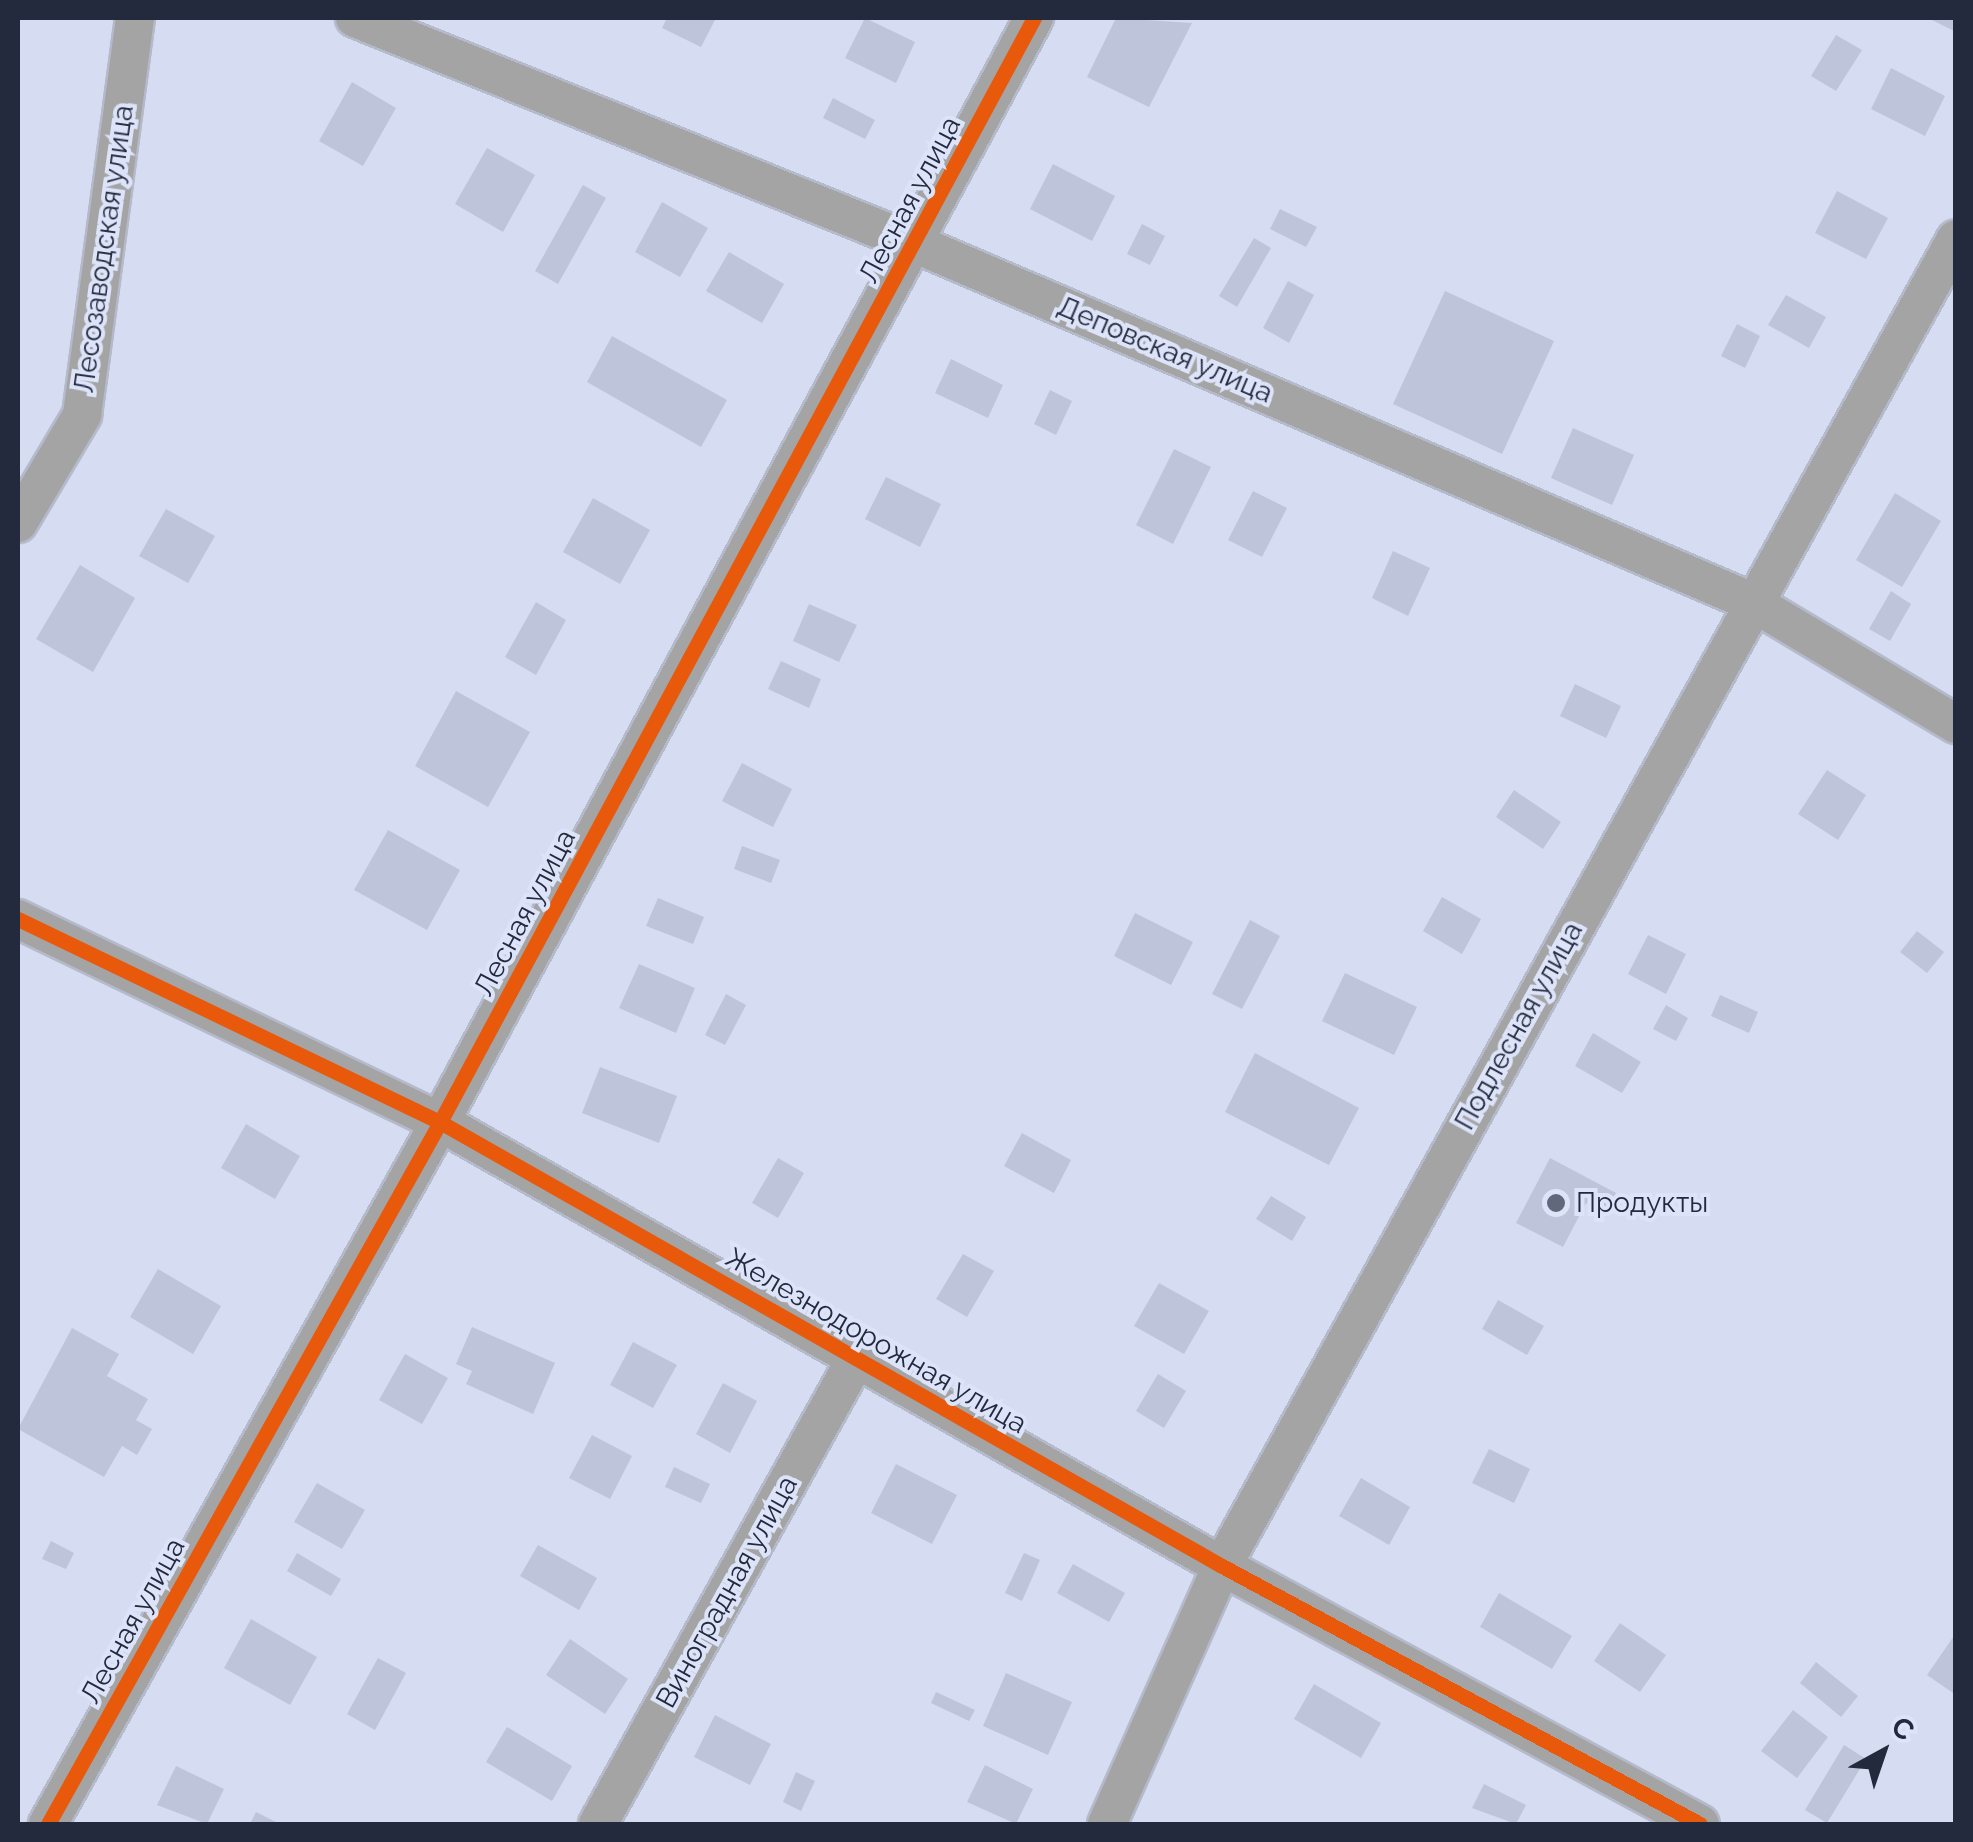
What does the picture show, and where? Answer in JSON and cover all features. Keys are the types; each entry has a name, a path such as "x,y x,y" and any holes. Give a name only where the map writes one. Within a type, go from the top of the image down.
{"street":[{"name":"Лесозаводская улица","path":"18,523 82,415 135,18"},
{"name":"Деповская улица","path":"355,18 916,244 1752,602 1956,724"},
{"name":"Лесная улица","path":"48,1824 440,1122 916,244 1034,18"},
{"name":"Подлесная улица","path":"1108,1824 1222,1566 1956,239"},
{"name":"Железнодорожная улица","path":"18,920 440,1122 1222,1566 1700,1824"},
{"name":"Виноградная улица","path":"598,1824 856,1360"}],"building":[{"path":"667,18 716,18 701,47 662,28"},
{"path":"865,18 915,42 896,83 845,58"},
{"path":"1116,18 1192,23 1149,107 1087,77"},
{"path":"1928,18 1956,18 1956,32"},
{"path":"1836,35 1862,50 1836,91 1811,76"},
{"path":"1891,68 1945,96 1925,136 1871,109"},
{"path":"352,82 396,108 363,166 319,141"},
{"path":"833,98 875,120 865,139 823,118"},
{"path":"487,148 535,175 503,232 455,204"},
{"path":"1053,164 1115,196 1092,241 1030,209"},
{"path":"583,185 606,198 558,284 535,271"},
{"path":"1837,191 1888,218 1866,259 1815,233"},
{"path":"662,202 708,228 680,277 635,252"},
{"path":"1280,209 1317,227 1306,247 1270,229"},
{"path":"1142,224 1165,236 1150,265 1127,254"},
{"path":"1254,238 1271,248 1237,307 1219,296"},
{"path":"729,252 784,284 762,323 706,291"},
{"path":"1288,281 1314,295 1289,343 1263,328"},
{"path":"1445,291 1554,341 1502,454 1393,404"},
{"path":"1786,295 1826,317 1809,348 1768,325"},
{"path":"1737,324 1760,336 1745,368 1721,356"},
{"path":"612,336 727,400 701,447 587,382"},
{"path":"951,359 1003,385 988,418 935,393"},
{"path":"1050,390 1072,401 1056,435 1034,424"},
{"path":"1573,428 1634,455 1612,505 1551,478"},
{"path":"1174,449 1211,467 1173,544 1136,525"},
{"path":"886,477 941,504 920,547 865,519"},
{"path":"1253,491 1287,508 1262,557 1228,540"},
{"path":"1895,493 1941,521 1902,587 1856,560"},
{"path":"593,498 650,530 620,584 563,552"},
{"path":"166,509 215,536 188,583 139,556"},
{"path":"1393,551 1430,568 1408,616 1372,598"},
{"path":"80,565 135,598 93,672 36,639"},
{"path":"1891,591 1911,604 1890,641 1869,629"},
{"path":"536,602 566,620 536,675 505,657"},
{"path":"809,604 857,625 839,662 793,641"},
{"path":"781,661 821,679 809,708 768,689"},
{"path":"1575,684 1621,706 1606,738 1560,716"},
{"path":"456,691 530,732 488,807 415,766"},
{"path":"742,763 792,789 773,827 722,801"},
{"path":"1827,770 1866,795 1838,840 1798,814"},
{"path":"1514,790 1561,822 1543,849 1496,817"},
{"path":"388,830 460,870 427,930 354,890"},
{"path":"742,846 780,860 771,883 734,869"},
{"path":"1442,897 1481,919 1462,954 1423,931"},
{"path":"658,898 704,917 693,944 646,926"},
{"path":"1135,913 1193,942 1171,985 1114,956"},
{"path":"1250,920 1280,936 1242,1009 1212,994"},
{"path":"1917,931 1944,952 1927,973 1900,952"},
{"path":"1648,935 1686,954 1666,994 1628,974"},
{"path":"639,964 695,988 676,1033 619,1008"},
{"path":"1345,973 1417,1007 1394,1055 1322,1021"},
{"path":"726,994 746,1005 725,1045 705,1035"},
{"path":"1720,995 1758,1012 1749,1033 1711,1016"},
{"path":"1666,1005 1688,1018 1676,1041 1653,1029"},
{"path":"1593,1033 1641,1062 1622,1093 1575,1066"},
{"path":"1255,1053 1359,1108 1329,1165 1225,1112"},
{"path":"600,1067 677,1096 659,1143 582,1113"},
{"path":"246,1124 300,1156 275,1199 221,1168"},
{"path":"1022,1133 1071,1160 1054,1193 1004,1166"},
{"path":"778,1158 804,1173 778,1218 752,1203"},
{"path":"1550,1158 1616,1193 1605,1214 1586,1203 1563,1247 1516,1223"},
{"path":"1271,1196 1306,1217 1292,1241 1256,1219"},
{"path":"963,1254 994,1271 967,1317 936,1299"},
{"path":"158,1269 221,1306 193,1354 130,1317"},
{"path":"1159,1283 1209,1311 1184,1354 1134,1326"},
{"path":"1498,1300 1544,1326 1527,1355 1482,1329"},
{"path":"472,1327 555,1363 533,1414 466,1384 472,1371 456,1364"},
{"path":"72,1328 119,1354 107,1376 148,1399 136,1420 152,1429 137,1455 122,1446 104,1477 18,1429"},
{"path":"633,1342 677,1365 653,1408 610,1385"},
{"path":"405,1354 448,1378 422,1424 379,1400"},
{"path":"1158,1374 1186,1391 1164,1428 1136,1411"},
{"path":"723,1383 757,1401 730,1453 696,1434"},
{"path":"592,1435 632,1456 610,1499 569,1478"},
{"path":"1489,1449 1530,1469 1514,1503 1472,1483"},
{"path":"896,1464 957,1495 932,1544 871,1513"},
{"path":"674,1467 710,1484 701,1503 665,1487"},
{"path":"1361,1478 1410,1507 1389,1545 1339,1516"},
{"path":"317,1483 365,1510 342,1549 294,1522"},
{"path":"51,1541 74,1553 66,1569 42,1559"},
{"path":"538,1545 597,1578 579,1610 520,1576"},
{"path":"297,1553 341,1579 331,1596 287,1571"},
{"path":"1024,1553 1040,1560 1022,1601 1005,1593"},
{"path":"1073,1564 1125,1593 1109,1622 1057,1593"},
{"path":"1499,1593 1572,1636 1552,1669 1480,1627"},
{"path":"251,1619 317,1657 290,1705 224,1668"},
{"path":"1620,1623 1666,1655 1640,1692 1594,1661"},
{"path":"1956,1633 1956,1695 1927,1675"},
{"path":"570,1639 628,1679 605,1714 546,1675"},
{"path":"378,1658 406,1673 375,1730 347,1714"},
{"path":"1816,1662 1858,1696 1841,1717 1800,1683"},
{"path":"1006,1673 1072,1702 1048,1755 983,1726"},
{"path":"1314,1684 1381,1723 1361,1758 1294,1719"},
{"path":"936,1692 975,1710 969,1721 931,1703"},
{"path":"1793,1710 1828,1737 1797,1778 1761,1751"},
{"path":"715,1715 771,1744 750,1785 694,1757"},
{"path":"507,1727 572,1766 552,1801 486,1762"},
{"path":"1844,1745 1866,1759 1827,1823 1805,1810"},
{"path":"985,1765 1033,1789 1016,1824 967,1802"},
{"path":"176,1766 224,1789 207,1824 157,1805"},
{"path":"796,1772 815,1781 801,1811 783,1802"},
{"path":"1484,1784 1526,1805 1516,1824 1472,1808"},
{"path":"256,1812 280,1824 250,1824"}],"cycle path":[{"path":"48,1824 440,1122 1034,18"},
{"path":"18,919 440,1122 1222,1566 1700,1824"}],"place":[{"name":"Продукты","path":"1556,1203"}]}
